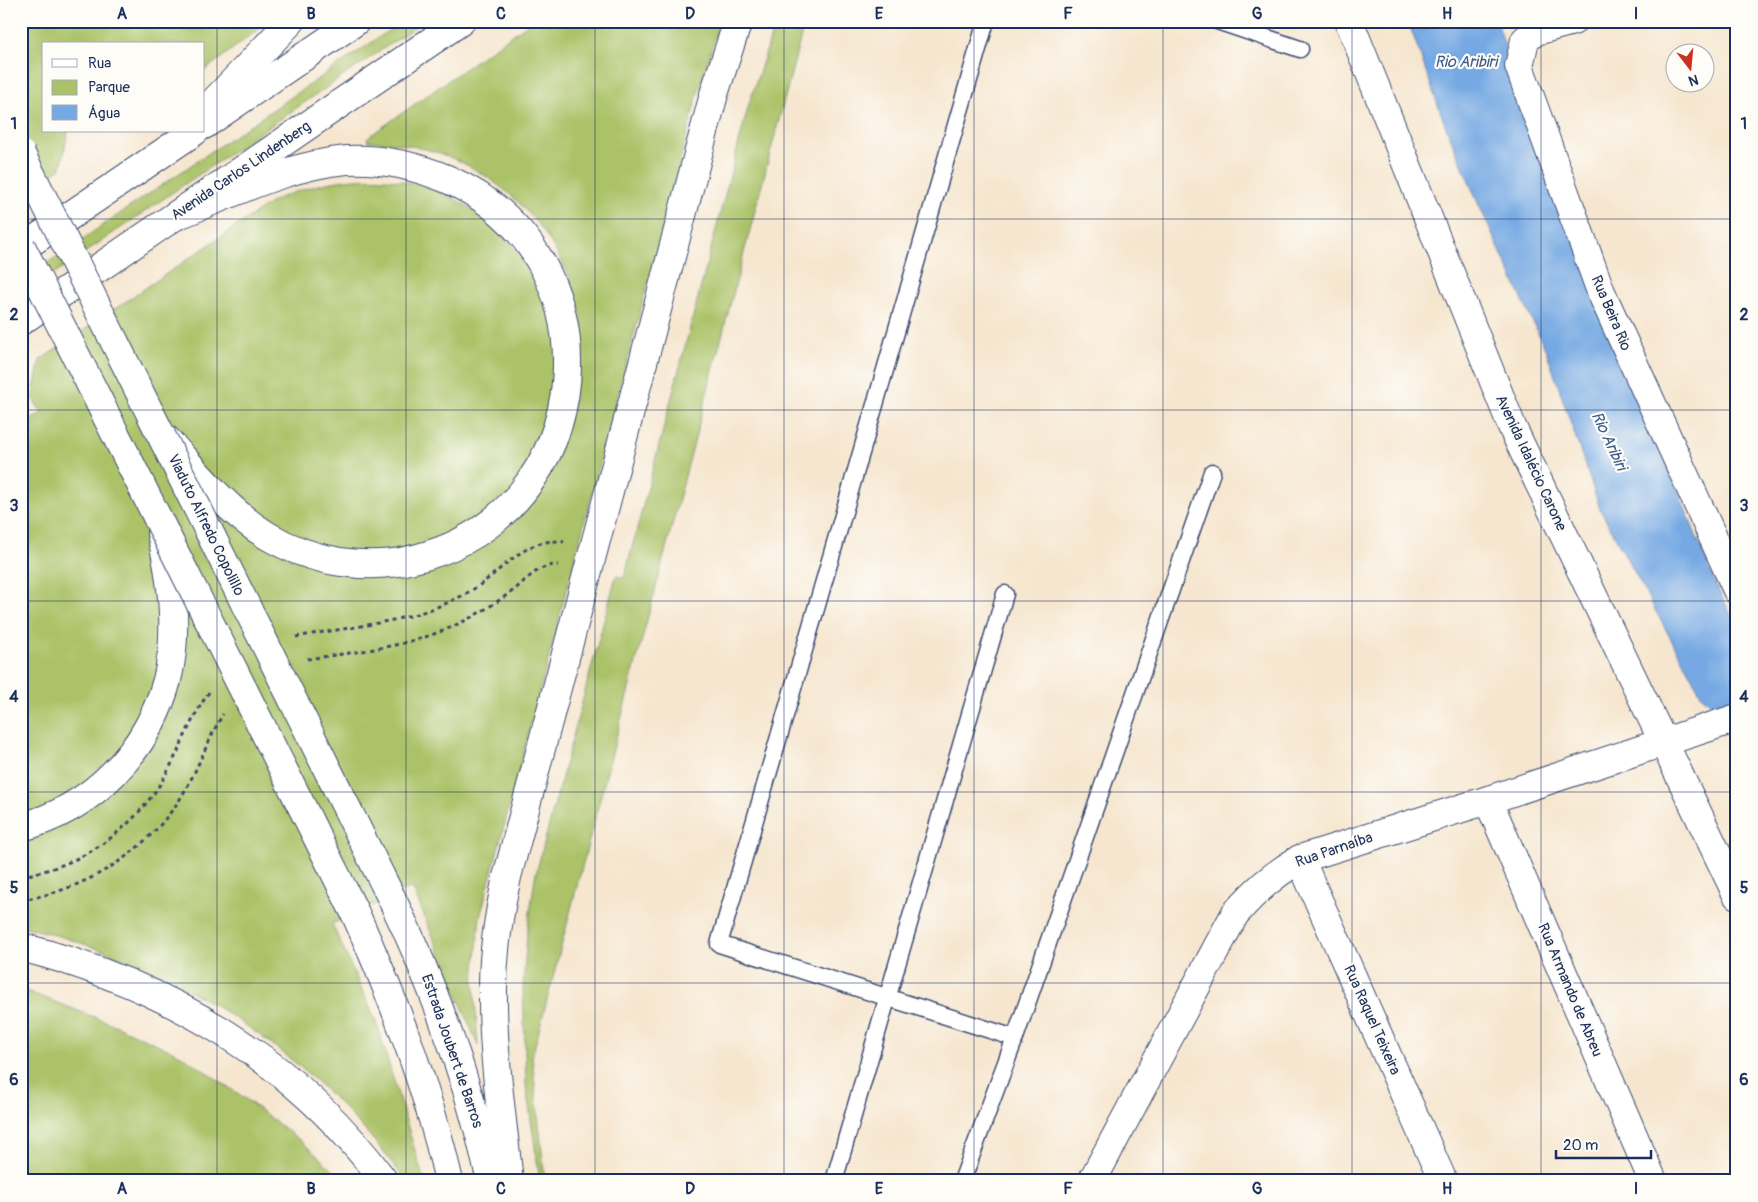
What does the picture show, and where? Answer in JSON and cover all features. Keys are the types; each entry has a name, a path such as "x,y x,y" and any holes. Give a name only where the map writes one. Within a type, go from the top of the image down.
{"main road":[{"path":"205,112 291,21"},
{"path":"205,124 356,21"},
{"name":"Avenida Carlos Lindenberg","path":"21,321 462,21"},
{"path":"509,1181 494,1024 494,969 500,913 507,877 711,104 738,21"},
{"name":"Avenida Idalécio Carone","path":"1349,21 1513,429 1737,895"},
{"name":"Rua Beira Rio","path":"1573,21 1536,32 1524,40 1519,66 1601,292 1737,590"},
{"path":"21,250 179,139 193,132"},
{"name":"Viaduto Alfredo Copolillo","path":"21,154 391,897"},
{"path":"160,433 225,502 248,522 288,547 326,559 358,564 390,563 429,556 451,547 492,522 526,488 550,447 564,402 567,378 565,332 557,298 545,270 530,244 512,221 488,201 461,185 432,172 405,165 376,161 348,160 320,164 266,180 178,215"},
{"path":"21,246 355,913 405,1033 427,1098 449,1181"},
{"path":"24,827 57,814 100,787 119,769 149,727 167,679 173,628 169,572 158,519"},
{"name":"Rua Parnaíba","path":"1092,1181 1235,914 1254,892 1274,874 1300,859 1488,800 1737,718"},
{"name":"Rua Armando de Abreu","path":"1488,800 1653,1181"},
{"name":"Rua Raquel Teixeira","path":"1300,859 1443,1181"},
{"name":"Estrada Joubert de Barros","path":"391,897 419,957 445,1021 467,1086 491,1181"},
{"path":"21,947 115,976 159,995 202,1018 281,1074 318,1106 352,1141 384,1181"}],"lane":[{"path":"986,21 719,944 1016,1038"},
{"path":"1217,21 1300,49"},
{"path":"962,1181 1016,1038 1212,472"},
{"path":"834,1181 1005,594"}],"green space":[{"path":"21,21 269,21 205,70 205,42 42,42 42,132 68,132 61,168 21,195"},
{"path":"403,21 424,21 21,296 21,281"},
{"path":"532,21 720,21 699,89 480,917 474,981 478,1045 412,887 332,924 376,1021 424,1181 406,1181 369,1135 328,1092 284,1054 236,1019 186,989 133,963 78,942 21,926 21,843 32,841 21,815 21,426 42,413 32,398 40,360 273,201 306,188 339,181 372,178 404,181 435,190 464,204 491,225 516,251 536,280 565,333 583,331 577,300 566,270 550,242 531,216 508,193 483,174 455,159 418,147 368,141 367,138"},
{"path":"776,21 805,21 532,1057 545,1181 540,1181 526,1086 523,985 527,934 535,877 616,576 624,578 749,104"},
{"path":"21,989 110,1023 181,1055 243,1097 302,1142 345,1181 21,1181"}],"water":[{"name":"Rio Aribiri","path":"1408,21 1497,21 1523,107 1716,585 1737,627 1737,746 1727,719 1702,696 1600,509 1547,353 1478,203 1444,122"}]}
